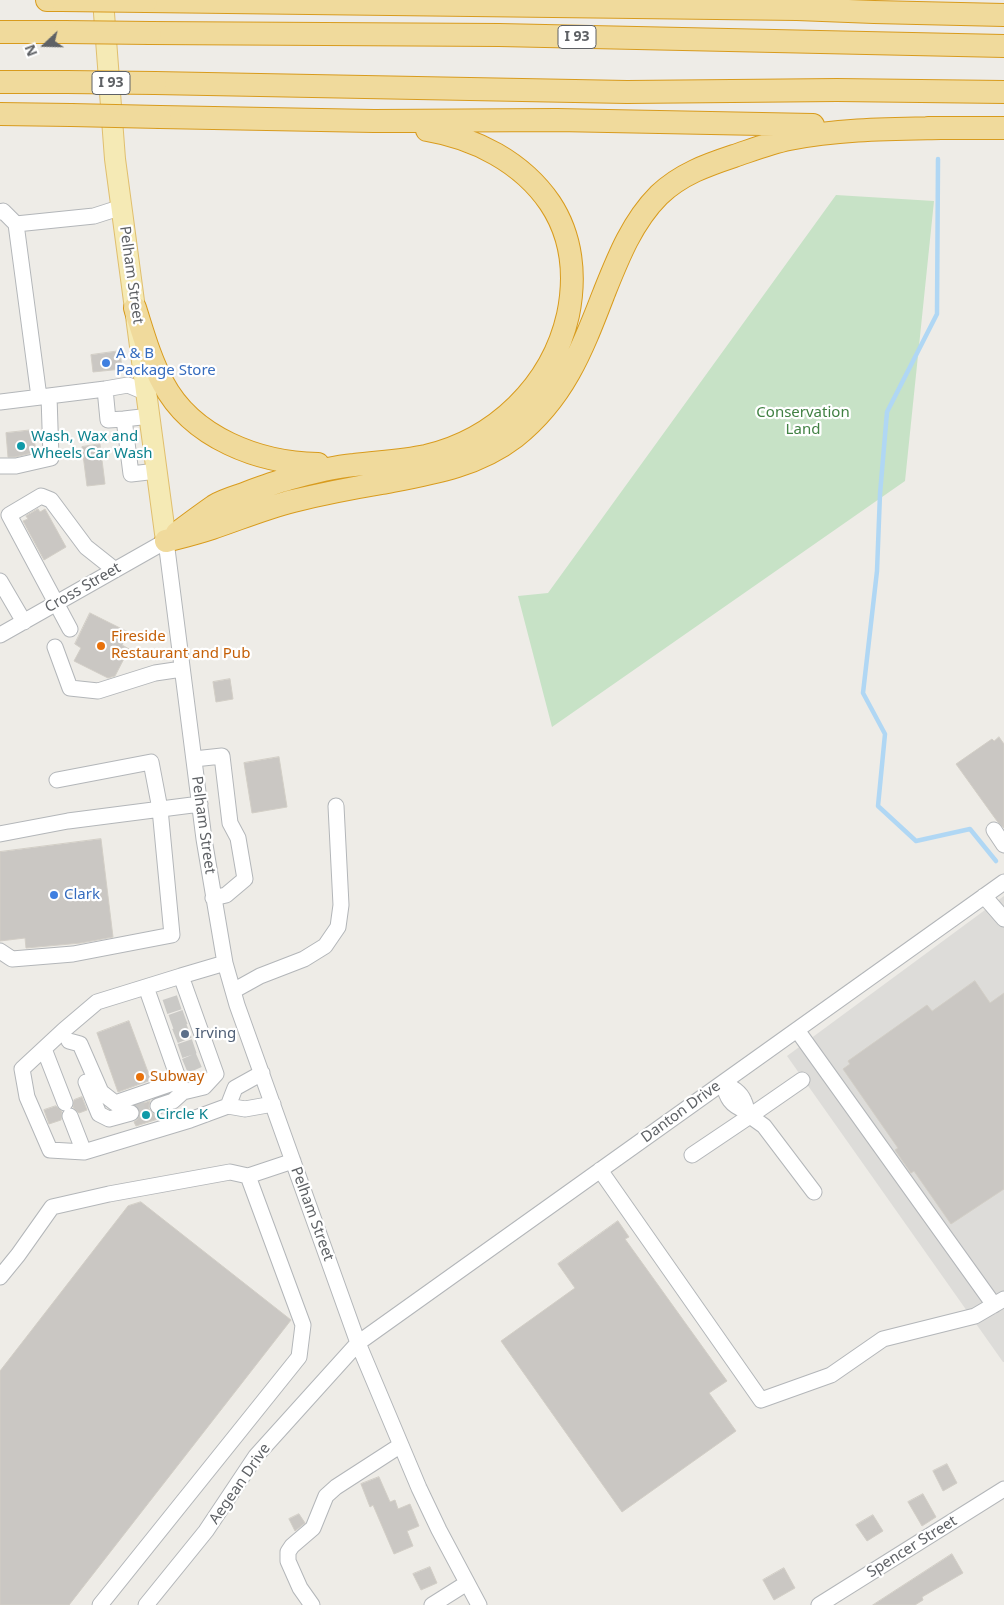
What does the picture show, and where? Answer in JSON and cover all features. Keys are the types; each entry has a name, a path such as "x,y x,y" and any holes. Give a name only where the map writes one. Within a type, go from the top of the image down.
{"highway":[{"path":"47,0 797,9 1004,15"},
{"path":"260,2 292,0"},
{"path":"695,0 738,9"},
{"name":"I 93","path":"0,32 499,35 1004,46"},
{"name":"I 93","path":"0,82 627,92 837,90 1004,92"},
{"path":"0,114 374,121 557,120 941,128"},
{"path":"166,541 215,505 288,479 352,465 403,460 443,452 480,435 503,419 527,396 540,380 559,344 566,324 572,284 572,264 569,245 549,201 530,178 498,155 472,142 445,133 374,121"},
{"path":"166,541 210,529 290,502 456,468 488,454 513,438 548,406 560,390 591,326 616,261 633,228 651,203 661,193 671,184 694,170 788,140 879,129 1004,128"},
{"path":"135,308 148,348 163,384 182,410 213,435 250,453 289,463 352,465"}],"main road":[{"name":"Pelham Street","path":"103,0 116,160 166,541"}],"street":[{"path":"16,224 94,216 122,207"},
{"path":"0,212 3,212 16,224 44,397 50,458 16,466 0,466"},
{"path":"0,402 105,390 128,385 147,393"},
{"path":"105,390 108,420 150,416"},
{"path":"124,419 131,474 157,471"},
{"path":"70,629 9,516 41,496 51,500 86,547 114,570"},
{"name":"Cross Street","path":"0,635 166,541"},
{"name":"Pelham Street","path":"166,541 200,804 225,963 233,991 358,1343 439,1530 480,1605"},
{"path":"0,581 24,622"},
{"path":"55,647 70,688 98,691 155,674 182,669"},
{"path":"194,760 222,756 230,823 238,838 246,879 226,895 214,898"},
{"path":"0,951 12,958 73,954 172,935 160,810 150,762 57,780"},
{"path":"0,834 68,821 200,804"},
{"path":"233,991 260,976 304,959 325,946 338,927 341,904 336,806"},
{"path":"994,830 1004,845"},
{"name":"Danton Drive","path":"358,1343 1004,882"},
{"path":"984,896 1004,919"},
{"path":"225,963 96,1002 66,1035 44,1049 22,1069 27,1097 50,1150 84,1152 190,1120 228,1106 245,1110 273,1104"},
{"path":"158,1106 173,1101 179,1069 180,1026 184,1000 181,976"},
{"path":"146,987 160,1009 180,1026 202,1051 216,1074 204,1087"},
{"path":"600,1170 761,1400 831,1375 883,1339 975,1316 999,1302 797,1030"},
{"path":"66,1035 80,1044 101,1092 115,1103 179,1069"},
{"path":"66,1035 99,1114 109,1119 131,1113"},
{"path":"44,1049 84,1152"},
{"path":"179,1069 204,1087 213,1112"},
{"path":"228,1106 235,1088 262,1073"},
{"path":"692,1155 748,1113 802,1080"},
{"path":"722,1083 736,1090 744,1101 748,1113 764,1126 814,1192"},
{"path":"0,1277 52,1207 109,1194 230,1172 248,1176 293,1160"},
{"path":"100,1605 299,1357 303,1325 248,1176"},
{"name":"Aegean Drive","path":"146,1605 206,1531 256,1456 358,1343"},
{"path":"312,1605 300,1588 288,1561 288,1552 312,1528 326,1496 336,1487 401,1445"},
{"name":"Spencer Street","path":"819,1605 1004,1489"},
{"path":"432,1605 467,1584"}],"shaded area":[{"path":"1004,896 1004,1362 1003,1362 787,1056"}],"green space":[{"name":"Conservation Land","path":"836,195 934,201 905,481 552,727 518,596 548,593"}],"building":[{"name":"A & B Package Store","path":"120,351 122,369 93,372 91,355"},
{"name":"Wash, Wax and Wheels Car Wash","path":"33,430 36,452 8,457 6,433"},
{"path":"100,444 105,484 87,486 82,447"},
{"path":"38,509 40,512 45,509 66,547 44,560 23,521 28,519 26,516"},
{"name":"Fireside Restaurant and Pub","path":"90,613 128,632 122,645 129,649 115,676 108,678 74,661 81,648 75,644"},
{"path":"230,679 233,699 216,702 213,682"},
{"path":"999,737 1004,744 1004,828 956,764 992,739 994,741"},
{"path":"279,757 287,807 252,813 244,763"},
{"name":"Clark","path":"101,839 113,937 81,943 26,948 25,938 0,941 0,852"},
{"path":"975,981 990,1003 1004,993 1004,1189 951,1224 914,1171 911,1173 895,1150 898,1148 843,1069 850,1064 848,1061 927,1005 932,1011"},
{"name":"Circle K","path":"129,1021 151,1080 118,1092 97,1033"},
{"path":"82,1097 87,1110 79,1113 73,1107 74,1100"},
{"path":"150,1101 149,1109 152,1113 160,1115 161,1118 136,1126 134,1122 140,1115 140,1110 136,1106"},
{"path":"56,1106 62,1112 61,1120 49,1124 44,1110"},
{"path":"141,1202 291,1320 69,1605 0,1605 0,1371 128,1206"},
{"path":"618,1221 629,1237 625,1239 727,1381 709,1393 736,1431 622,1512 501,1341 575,1288 558,1264"},
{"path":"947,1464 957,1483 943,1491 933,1471"},
{"path":"379,1477 390,1502 395,1500 398,1509 410,1504 419,1526 407,1531 413,1546 394,1554 373,1505 370,1507 361,1484"},
{"path":"923,1494 936,1517 922,1526 908,1502"},
{"path":"299,1514 305,1523 295,1531 289,1519"},
{"path":"873,1515 883,1531 867,1541 856,1525"},
{"path":"952,1554 963,1573 922,1597 923,1600 915,1605 873,1605"},
{"path":"430,1567 437,1583 421,1590 413,1574"},
{"path":"784,1568 795,1588 774,1600 763,1580"}],"waterway":[{"path":"938,159 937,314 887,412 880,494 877,571 863,693 885,734 878,806 916,841 970,829 996,861"}],"tunnel":[{"path":"165,1007 180,1002"},
{"path":"171,1022 185,1017"},
{"path":"175,1036 190,1030"},
{"path":"180,1051 195,1046"},
{"path":"185,1066 199,1060"},
{"path":"131,1113 158,1106"}],"place":[{"name":"A & B Package Store","path":"106,363"},
{"name":"Wash, Wax and Wheels Car Wash","path":"21,446"},
{"name":"Fireside Restaurant and Pub","path":"101,646"},
{"name":"Clark","path":"54,895"},
{"name":"Irving","path":"185,1034"},
{"name":"Subway","path":"140,1077"},
{"name":"Circle K","path":"146,1115"}]}
